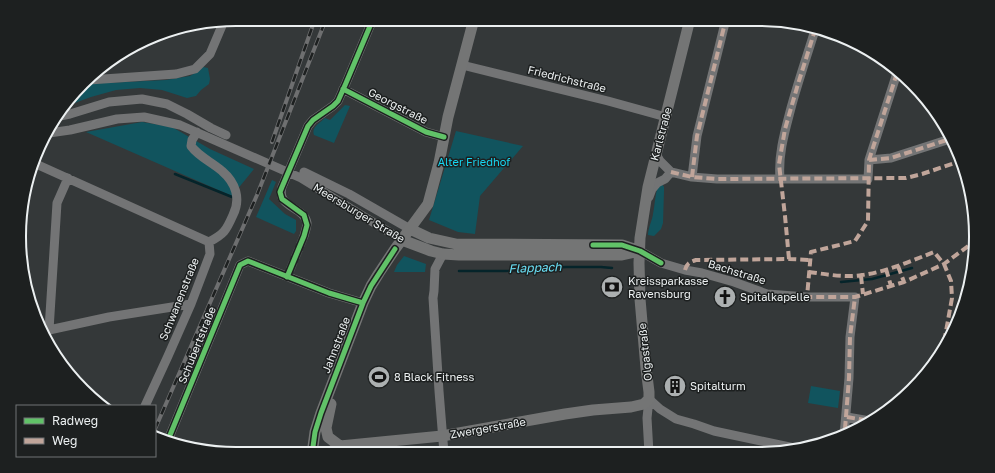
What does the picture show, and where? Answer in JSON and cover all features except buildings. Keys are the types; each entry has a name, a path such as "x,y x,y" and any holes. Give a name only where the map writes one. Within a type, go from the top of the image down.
{"main road":[{"path":"410,229 428,204 439,163 448,117 472,26"},
{"name":"Karlstraße","path":"640,251 640,238 648,187 688,26"},
{"name":"Jahnstraße","path":"313,447 315,432 321,413 363,303 373,282 410,229"},
{"name":"Meersburger Straße","path":"410,229 429,238 456,244 622,245 640,251"},
{"name":"Meersburger Straße","path":"402,240 431,251 443,254 458,255 622,255 640,251"},
{"name":"Olgastraße","path":"640,251 640,299 649,399"},
{"path":"335,377 334,394 328,414 326,428 328,437 340,446"},
{"name":"Zwergerstraße","path":"337,447 442,436 572,413 631,407 644,404 649,399"}],"street":[{"path":"97,79 176,74 195,68 210,54 222,26"},
{"path":"304,236 307,225 304,216 282,199 280,192 308,126 313,120 338,101 370,26"},
{"path":"692,177 696,136 724,26"},
{"path":"780,178 779,164 785,129 814,33"},
{"name":"Friedrichstraße","path":"462,65 666,117"},
{"path":"656,154 670,172 692,177 868,179 869,160 896,77"},
{"name":"Georgstraße","path":"343,90 426,132 444,137"},
{"name":"Meersburger Straße","path":"64,115 109,102 142,99 167,104 211,128 224,139"},
{"name":"Meersburger Straße","path":"53,132 70,130 117,118 144,117 180,125 197,132 224,139 302,175 349,194 410,229"},
{"path":"39,165 209,242 226,231 236,210 238,199 234,186 223,172 196,152 191,146 192,140 197,132"},
{"path":"869,160 892,158 946,140"},
{"path":"644,214 652,189 657,183 665,179 670,172"},
{"name":"Meersburger Straße","path":"302,175 402,240"},
{"path":"47,329 57,203 68,178"},
{"name":"Schwanenstraße","path":"145,405 191,304 210,254 209,242"},
{"name":"Bachstraße","path":"640,251 661,263 734,282 767,294 807,297 854,297 850,337 847,417"},
{"path":"443,254 435,268 433,298 443,447"},
{"name":"Schubertstraße","path":"170,436 240,265 248,261 288,274 329,294 363,303"},
{"path":"49,332 109,317 191,304"},
{"path":"649,399 660,409 676,419 714,431 782,446"},
{"name":"Olgastraße","path":"649,399 647,418 649,447"},
{"path":"845,428 847,417 863,420"}],"green space":[{"path":"203,67 208,68 210,79 209,84 196,96 187,98 162,90 140,88 116,90 73,104 92,84 166,80 190,76"},
{"path":"345,105 350,106 334,143 314,135 313,132 316,125 325,118 330,120"},
{"path":"142,122 172,127 210,149 254,169 232,196 86,132"},
{"name":"Alter Friedhof","path":"456,131 523,146 480,196 475,234 458,232 429,220"},
{"path":"272,180 276,182 269,199 285,214 296,220 296,231 294,234 256,217"},
{"path":"662,184 664,187 663,223 661,229 654,236 648,235 657,189 658,186"},
{"path":"404,256 426,264 425,272 394,272"},
{"path":"811,386 840,391 838,408 808,403"}],"waterway":[{"name":"Flappach","path":"175,174 232,197"},
{"name":"Flappach","path":"459,271 505,271 566,267 612,268"},
{"name":"Flappach","path":"841,282 872,279 912,268"}],"tunnel":[{"path":"290,270 304,236"}],"railway":[{"path":"272,142 313,26"},
{"path":"156,427 257,195 323,26"}],"marked path":[{"path":"692,177 697,136 724,26"},
{"path":"789,259 779,164 785,129 814,33"},
{"path":"896,77 869,160 868,221 855,241 811,252 807,297 855,297 904,282 944,264 969,245"},
{"path":"869,160 891,158 946,140"},
{"path":"671,172 692,177 717,179 906,178 956,163"},
{"path":"809,272 842,276 871,274 889,269 934,252 944,264 951,281 952,298 946,332"},
{"path":"685,270 689,263 696,260 809,260"},
{"path":"898,266 904,282"},
{"path":"886,269 891,286"},
{"path":"861,276 863,294"},
{"path":"845,428 849,378 850,337 855,297"},
{"path":"847,417 863,420"}],"cycle path":[{"path":"287,277 307,225 304,215 282,199 280,192 308,126 313,120 338,101 370,26"},
{"path":"343,89 426,132 444,137"},
{"path":"593,245 622,245 640,251 661,263"},
{"path":"313,447 315,432 321,413 363,303 371,286 395,249"},
{"path":"170,436 240,265 248,261 329,293 363,303"}],"place":[{"name":"Kreissparkasse Ravensburg","path":"612,287"},
{"name":"Spitalkapelle","path":"725,297"},
{"name":"8 Black Fitness","path":"379,377"},
{"name":"Spitalturm","path":"675,386"}]}
